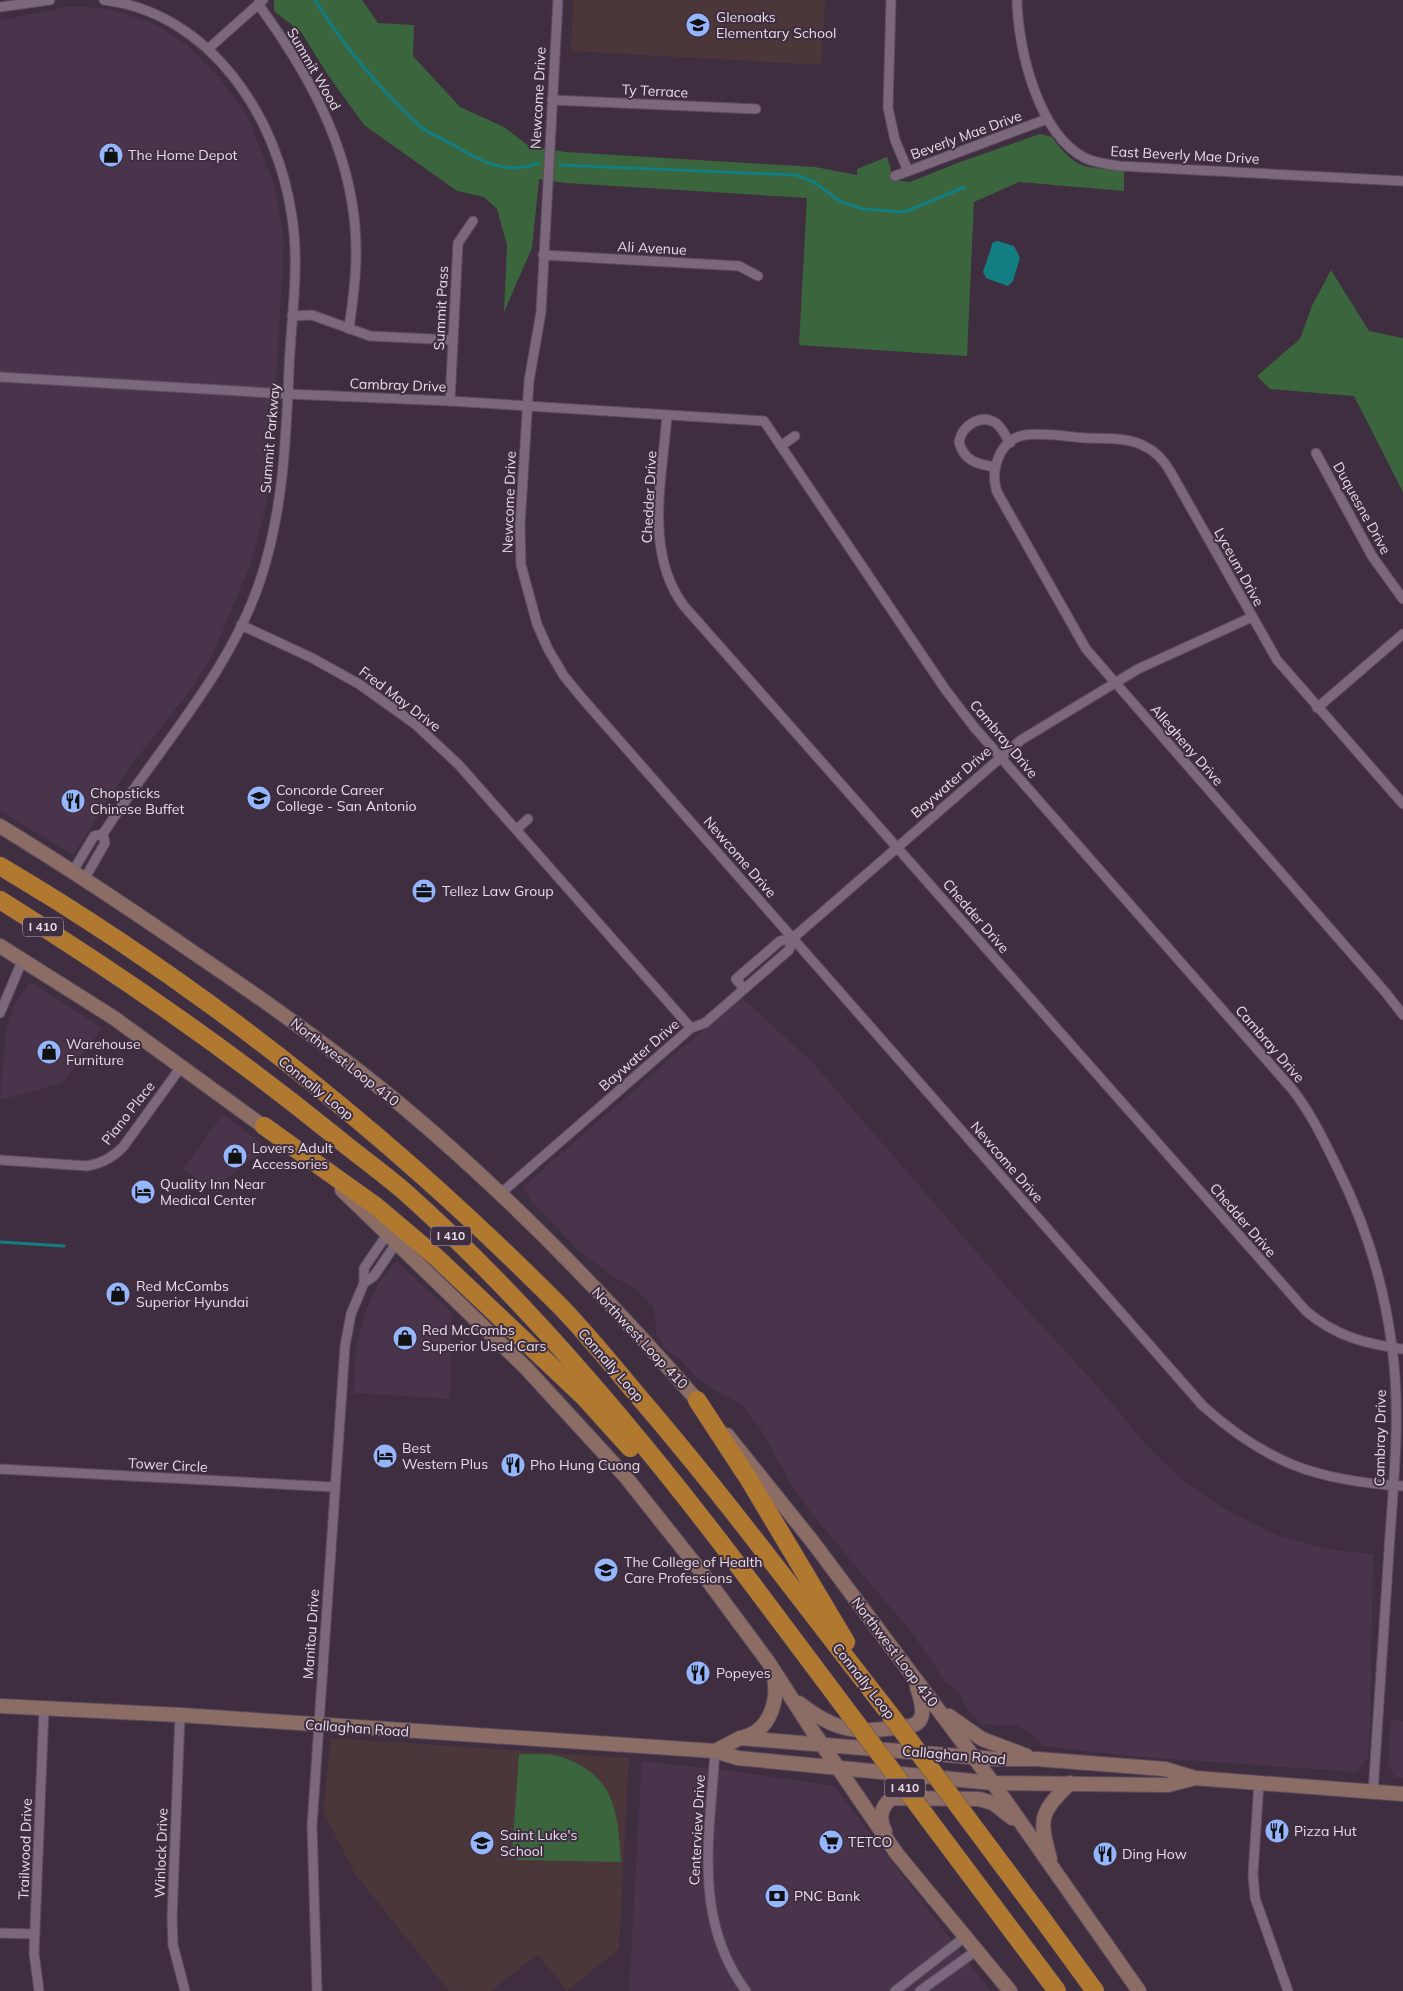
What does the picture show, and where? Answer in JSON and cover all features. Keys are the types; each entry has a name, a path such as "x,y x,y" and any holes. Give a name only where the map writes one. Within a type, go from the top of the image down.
{"highway":[{"name":"Connally Loop","path":"0,866 42,891 184,985 269,1049 433,1186 563,1308 679,1444 796,1594 888,1713 1094,1991"},
{"name":"Connally Loop","path":"0,900 226,1051 404,1192 479,1264 605,1401 678,1485 1057,1991"},
{"path":"0,910 85,956"},
{"path":"264,1126 377,1207 435,1256 584,1397 753,1585"},
{"path":"697,1400 792,1552 888,1713"}],"main road":[{"name":"Northwest Loop 410","path":"0,826 79,875 323,1043 401,1105 500,1194 608,1302 697,1400 771,1487 994,1783 1139,1991"},
{"path":"0,946 114,1018 264,1126 340,1188 526,1368 605,1453 703,1574 769,1663 836,1766 897,1854 1010,1991"},
{"path":"715,1751 740,1738 752,1735 762,1727 772,1708 776,1683 769,1663"},
{"path":"790,1697 818,1718 838,1728 864,1731 911,1726 918,1724 921,1720 922,1710 913,1676"},
{"path":"932,1702 961,1726 982,1739 1038,1759"},
{"name":"Callaghan Road","path":"0,1706 180,1715 715,1751 738,1758 836,1766 994,1783 1168,1785 1195,1778"},
{"name":"Callaghan Road","path":"740,1738 821,1743 974,1758 1038,1759 1165,1769 1195,1778 1403,1794"},
{"path":"1053,1869 1042,1830 1043,1818 1054,1799 1070,1783"},
{"path":"897,1854 882,1826 880,1818 886,1802 892,1798 979,1799 993,1803 1024,1828"}],"street":[{"path":"0,7 50,0"},
{"name":"Summit Parkway","path":"79,875 94,836 103,834 133,788 216,673 241,625 259,582 274,531 283,476 295,251 293,219 284,178 276,154 249,99 225,67 208,49 187,32 152,13 133,6 104,0"},
{"name":"Newcome Drive","path":"558,0 541,312 529,381 520,526 521,565 528,598 548,650 564,676 582,698 1203,1406 1247,1442 1297,1467 1350,1482 1403,1486"},
{"path":"891,0 888,108 895,140 908,171"},
{"name":"East Beverly Mae Drive","path":"1017,0 1026,60 1047,119 1063,142 1085,158 1100,163 1403,181"},
{"path":"208,49 260,2"},
{"name":"Summit Wood","path":"260,2 315,92 332,126 342,157 355,224 356,280 349,329"},
{"name":"Ty Terrace","path":"552,100 756,109"},
{"name":"Beverly Mae Drive","path":"895,176 1047,119"},
{"name":"Summit Pass","path":"450,401 458,243 473,221"},
{"name":"Ali Avenue","path":"543,255 739,266 758,276"},
{"path":"292,316 312,316 370,336 453,340"},
{"name":"Cambray Drive","path":"0,377 288,394 450,401 764,421 946,689 1000,757 1305,1106 1350,1194 1365,1230 1386,1308 1393,1348 1395,1426 1393,1486 1373,1793"},
{"name":"Chedder Drive","path":"667,416 658,542 671,585 684,606 1306,1311 1339,1334 1364,1343 1403,1349"},
{"path":"987,420 1001,428 1010,443 996,463 974,464 965,456 960,442 963,430 971,423 987,420"},
{"name":"Lyceum Drive","path":"1010,443 1025,435 1128,440 1155,452 1170,471 1277,660 1403,804"},
{"path":"781,446 796,436"},
{"name":"Duquesne Drive","path":"1316,453 1372,556 1403,599"},
{"name":"Allegheny Drive","path":"996,463 994,484 997,492 1086,649 1386,993 1403,1015"},
{"name":"Baywater Drive","path":"500,1194 691,1028 704,1023 789,950 793,938 1000,757 1022,740 1138,669 1252,617"},
{"name":"Fred May Drive","path":"241,625 312,658 359,684 414,724 459,764 691,1028"},
{"path":"1318,708 1403,634"},
{"path":"517,829 528,819"},
{"name":"Summit Parkway","path":"79,875 105,843 103,834"},
{"name":"Baywater Drive","path":"744,989 736,979 780,940 793,938"},
{"path":"0,1013 23,959"},
{"path":"745,972 753,981"},
{"name":"Piano Place","path":"0,1160 87,1166 102,1163 114,1156 122,1147 181,1067"},
{"name":"Manitou Drive","path":"317,1991 312,1862 318,1725 347,1330 351,1314 364,1283 364,1268 393,1238"},
{"name":"Tower Circle","path":"0,1470 334,1487"},
{"name":"Trailwood Drive","path":"39,1991 34,1953 44,1708"},
{"name":"Winlock Drive","path":"180,1715 172,1918 173,1945 185,1991"},
{"name":"Centerview Drive","path":"715,1751 708,1870 710,1910 725,1955 746,1991"},
{"path":"1259,1782 1253,1874 1255,1898 1288,1991"},
{"path":"0,1933 36,1934"},
{"path":"896,1991 966,1936"},
{"path":"920,1991 977,1950"}],"shaded area":[{"path":"274,0 362,0 378,23 414,25 413,56 460,107 504,127 530,147 566,152 815,167 857,175 857,169 887,157 894,180 910,182 1040,134 1052,137 1068,156 1083,165 1100,169 1124,170 1124,191 1019,182 974,202 967,356 799,345 807,198 566,183 539,179 532,248 504,312 507,245 497,209 484,197 457,191 364,125 328,75 301,32 274,11"},
{"name":"Glenoaks Elementary School","path":"573,0 825,0 821,65 571,51"},
{"path":"72,6 111,9 156,25 187,45 221,80 247,116 275,187 284,243 272,446 265,511 250,565 212,656 190,691 131,765 73,855 0,811 0,20"},
{"path":"998,241 1014,246 1020,258 1013,281 1008,286 986,278 983,272 993,242"},
{"path":"1331,270 1369,331 1403,338 1403,492 1354,396 1270,389 1257,376 1300,339 1312,306"},
{"path":"30,982 102,1028 62,1083 0,1100 6,1031 13,1008"},
{"path":"741,997 812,1062 1017,1299 1100,1389 1147,1446 1181,1479 1221,1507 1276,1535 1331,1550 1373,1554 1370,1731 1368,1757 1357,1772 1141,1757 1043,1746 1032,1734 1016,1725 999,1726 980,1723 969,1711 958,1692 945,1681 913,1634 812,1514 790,1482 760,1428 742,1405 710,1387 664,1348 656,1332 655,1309 638,1291 581,1253 532,1202 523,1187"},
{"path":"223,1114 267,1148 212,1190 183,1169"},
{"name":"Red McCombs Superior Used Cars","path":"396,1261 452,1313 450,1399 354,1393 356,1348 366,1310 379,1283"},
{"path":"1391,1720 1403,1721 1403,1778 1395,1777 1388,1765"},
{"name":"Saint Luke's School","path":"331,1738 629,1758 619,1949 567,1991 538,1954 491,1991 449,1991 355,1874 323,1811"},
{"path":"519,1754 558,1756 577,1763 602,1784 610,1796 615,1811 621,1862 518,1860 512,1853"},
{"path":"642,1761 734,1771 834,1786 990,1991 629,1991"}],"waterway":[{"path":"315,0 363,66 423,129 492,164 514,168 538,163"},
{"path":"560,165 796,175 814,182 841,202 863,209 904,212 965,187"},
{"path":"0,1242 64,1246"}],"place":[{"name":"Glenoaks Elementary School","path":"698,25"},
{"name":"The Home Depot","path":"111,155"},
{"name":"Concorde Career College - San Antonio","path":"259,798"},
{"name":"Chopsticks Chinese Buffet","path":"73,801"},
{"name":"Tellez Law Group","path":"424,891"},
{"name":"Warehouse Furniture","path":"49,1052"},
{"name":"Lovers Adult Accessories","path":"235,1156"},
{"name":"Quality Inn Near Medical Center","path":"143,1192"},
{"name":"Red McCombs Superior Hyundai","path":"118,1294"},
{"name":"Red McCombs Superior Used Cars","path":"405,1338"},
{"name":"Best Western Plus","path":"385,1456"},
{"name":"Pho Hung Cuong","path":"513,1465"},
{"name":"The College of Health Care Professions","path":"606,1570"},
{"name":"Popeyes","path":"698,1673"},
{"name":"Pizza Hut","path":"1277,1831"},
{"name":"TETCO","path":"831,1842"},
{"name":"Saint Luke's School","path":"482,1843"},
{"name":"Ding How","path":"1105,1854"},
{"name":"PNC Bank","path":"777,1896"}]}
